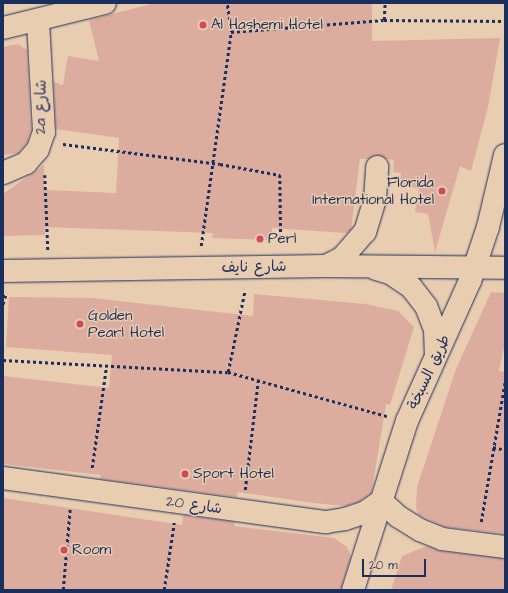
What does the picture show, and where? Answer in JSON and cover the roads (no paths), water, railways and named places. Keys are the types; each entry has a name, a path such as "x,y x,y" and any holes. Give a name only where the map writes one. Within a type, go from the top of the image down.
{"street":[{"path":"3,28 105,3"},
{"name":"2a شارع","path":"3,173 26,163 38,149 44,132 38,20"},
{"path":"326,266 342,258 365,232 375,199 377,167"},
{"name":"طريق السبخة","path":"353,590 406,421 436,353 458,311 488,227 504,167"},
{"name":"شارع نايف","path":"3,271 326,266 505,268"},
{"path":"367,266 390,273 411,287 426,306 435,329 436,353"},
{"name":"شارع 20","path":"3,478 326,522 358,515 381,501"},
{"path":"381,501 399,517 420,530 442,539 505,547"}],"place":[{"name":"Al Hashemi Hotel","path":"203,25"},
{"name":"Florida International Hotel","path":"442,191"},
{"name":"Perl","path":"260,239"},
{"name":"Golden Pearl Hotel","path":"80,324"},
{"name":"Sport Hotel","path":"185,474"},
{"name":"Room","path":"64,550"}]}
